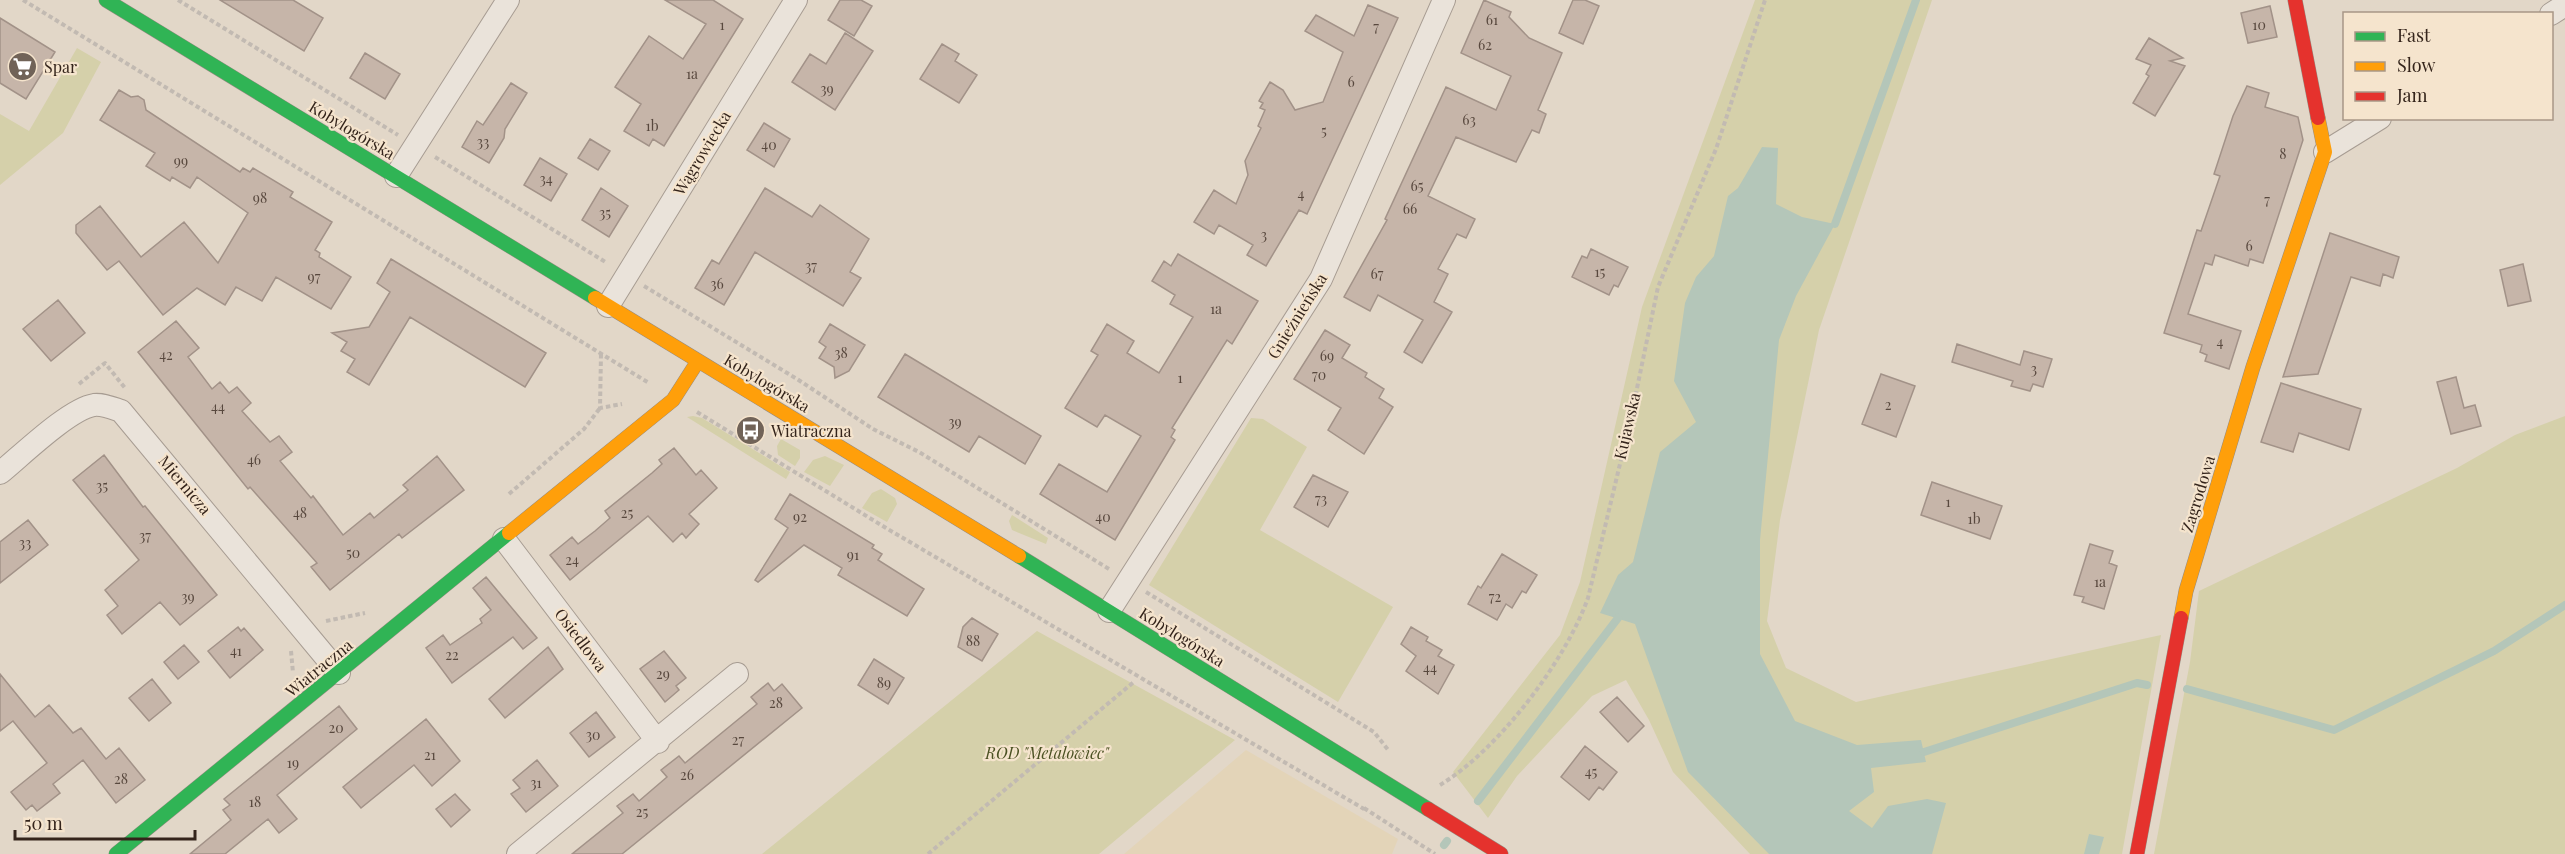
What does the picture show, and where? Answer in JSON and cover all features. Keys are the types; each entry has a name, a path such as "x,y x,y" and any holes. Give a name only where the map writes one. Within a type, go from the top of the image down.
{"street":[{"name":"Kobylogórska","path":"106,0 1109,611 1501,854"},
{"path":"396,176 508,0"},
{"name":"Wągrowiecka","path":"608,306 796,0"},
{"name":"Gnieźnieńska","path":"1109,611 1322,279 1444,0"},
{"path":"2295,0 2325,152 2377,120"},
{"name":"Zagrodowa","path":"2137,854 2171,661 2186,591 2240,412 2325,152"},
{"name":"Wiatraczna","path":"116,854 673,400 698,361"},
{"name":"Miernicza","path":"0,473 74,413 94,405 109,406 121,411 339,673"},
{"name":"Osiedlowa","path":"504,539 658,742"},
{"path":"518,854 658,742 737,674"}],"path":[{"path":"23,0 363,210 601,353 673,400 1364,809"},
{"path":"178,0 797,379 844,411 919,452 1374,732 1384,742 1394,758"},
{"name":"Kujawska","path":"1413,800 1461,772 1490,746 1544,677 1579,622 1588,598 1630,422 1658,287 1716,149 1764,0"},
{"path":"601,353 600,408 630,402"},
{"path":"928,854 1135,681"}],"shaded area":[{"path":"1762,147 1778,148 1776,204 1802,217 1835,224 1796,296 1779,340 1760,540 1760,654 1795,721 1857,745 1921,740 1926,762 1871,768 1874,792 1849,811 1872,828 1888,806 1927,799 1946,803 1932,854 1769,854 1688,772 1635,624 1600,613 1618,575 1633,562 1660,452 1696,422 1674,381 1685,303 1696,277 1714,256 1728,196 1738,188"},
{"path":"1246,750 1398,839 1392,854 1124,854"},
{"path":"2089,834 2104,837 2099,854 2084,854"}],"green space":[{"path":"1755,0 1932,0 1819,330 1780,520 1767,621 1786,668 1856,702 2161,635 2122,854 1750,854 1673,772 1649,720 1626,680 1592,696 1517,776 1488,818 1453,772 1560,635 1580,582 1642,307"},
{"path":"77,48 101,62 63,133 0,185 0,114 29,131"},
{"path":"2565,416 2565,854 2154,854 2190,662 2199,591 2457,468 2515,435"},
{"path":"687,417 702,418 790,472 786,479"},
{"path":"1251,418 1263,419 1307,447 1260,530 1393,607 1338,702 1149,585"},
{"path":"781,439 800,450 800,458 795,466 778,455 777,446"},
{"path":"825,456 844,465 830,486 804,472 813,460"},
{"path":"881,489 895,498 897,504 887,522 862,508 872,493"},
{"path":"1012,515 1048,538 1046,544 1012,530 1009,521"},
{"name":"ROD \"Metalowiec\"","path":"1037,631 1235,740 1099,854 762,854"}],"building":[{"path":"220,0 293,0 323,18 304,51"},
{"path":"665,0 713,0 743,19 664,146 653,139 649,146 624,131 641,104 615,87 649,36 683,59 706,24"},
{"path":"840,0 861,0 872,6 854,36 828,20"},
{"path":"1484,0 1511,12 1509,17 1529,38 1562,53 1538,110 1546,114 1539,133 1532,130 1516,162 1456,137 1428,196 1475,219 1466,238 1457,234 1438,269 1448,274 1434,302 1452,312 1422,363 1404,352 1423,320 1378,295 1370,311 1344,297 1387,220 1385,219 1446,87 1496,110 1511,76 1461,53"},
{"path":"1573,0 1585,0 1599,6 1583,44 1559,33"},
{"path":"1368,5 1398,18 1307,214 1299,210 1266,266 1247,255 1253,245 1219,225 1214,234 1194,222 1214,190 1236,204 1248,175 1245,161 1261,128 1258,126 1265,110 1260,108 1263,103 1259,101 1270,82 1283,90 1295,110 1323,102 1343,52 1305,31 1316,15 1354,36"},
{"path":"2270,6 2277,37 2248,43 2241,13"},
{"name":"Spar","path":"0,18 55,52 26,99 0,83"},
{"path":"845,33 873,51 835,110 792,82 810,54 826,64"},
{"path":"2149,38 2183,58 2170,61 2185,66 2155,116 2133,103 2149,76 2146,74 2151,65 2136,59"},
{"path":"942,44 959,54 955,61 977,75 959,103 920,79"},
{"path":"365,53 400,74 385,99 350,78"},
{"path":"511,83 527,93 505,129 504,138 489,163 462,147 477,121 483,125"},
{"path":"2247,86 2269,93 2265,107 2298,117 2303,140 2263,263 2250,259 2248,266 2215,255 2212,265 2205,263 2188,314 2241,331 2229,369 2205,361 2207,355 2200,352 2202,345 2164,333 2197,230 2201,231 2220,176 2214,174 2233,116"},
{"path":"119,90 131,97 138,96 144,100 146,110 240,172 243,168 250,172 253,168 293,192 290,197 332,222 315,250 320,253 319,257 351,277 331,309 276,277 262,301 236,287 225,305 197,288 163,315 119,261 107,270 76,233 76,225 100,206 141,257 184,222 218,263 248,213 197,177 190,188 172,177 170,181 146,166 155,153 100,120"},
{"path":"764,123 790,139 774,167 747,150"},
{"path":"590,139 610,151 598,170 578,158"},
{"path":"540,158 567,174 551,201 524,185"},
{"path":"601,188 628,206 609,237 582,220"},
{"path":"765,188 812,217 820,205 869,239 850,272 861,278 843,306 755,252 724,305 695,288 712,260 719,264"},
{"path":"2330,233 2399,257 2393,278 2383,274 2380,286 2351,277 2318,374 2283,377"},
{"path":"1591,249 1628,267 1618,287 1614,285 1609,295 1572,277 1582,256 1587,258"},
{"path":"1178,254 1258,301 1232,344 1227,340 1172,428 1175,430 1171,437 1175,440 1115,540 1040,494 1059,464 1107,492 1141,436 1105,415 1097,427 1065,408 1098,355 1091,351 1107,324 1134,341 1127,353 1159,373 1193,317 1170,304 1175,295 1152,281 1164,261 1171,266"},
{"path":"391,259 546,353 525,387 410,317 369,385 347,372 355,359 341,351 347,342 332,333 369,327 390,292 377,283"},
{"path":"2523,264 2531,301 2508,306 2500,270"},
{"path":"58,300 85,333 51,361 23,329"},
{"path":"176,321 199,348 188,357 212,389 220,382 229,393 237,387 251,403 242,411 270,442 279,436 292,452 280,461 311,498 313,496 343,535 370,513 374,518 408,490 403,485 437,456 464,490 402,538 399,534 330,590 311,567 317,563 250,487 248,489 138,352"},
{"path":"830,324 865,345 849,371 835,378 834,367 819,358 826,347 819,342"},
{"path":"1325,330 1350,345 1342,358 1367,373 1365,377 1384,389 1379,398 1393,407 1364,454 1328,430 1341,408 1294,379"},
{"path":"1957,344 2020,365 2024,351 2052,359 2043,387 2033,384 2030,391 2011,386 2013,381 1952,362"},
{"path":"905,354 1041,436 1025,464 979,436 969,452 878,397"},
{"path":"1881,374 1915,386 1896,437 1862,424"},
{"path":"2456,377 2464,408 2475,405 2481,426 2451,434 2437,382"},
{"path":"2281,383 2361,409 2349,450 2299,433 2293,452 2261,442"},
{"path":"674,448 696,475 701,470 717,488 689,514 699,524 686,538 682,533 673,542 648,516 570,580 550,555 572,537 578,544 595,531 610,518 605,511 662,464 659,460"},
{"path":"104,455 143,507 145,506 217,595 180,625 160,602 122,634 107,615 118,606 105,590 139,560 73,480"},
{"path":"1313,475 1348,492 1328,527 1294,507"},
{"path":"1932,482 2002,506 1990,539 1921,515"},
{"path":"790,494 874,545 872,548 882,554 878,560 924,589 907,616 838,575 842,568 804,545 758,582 755,580 788,528 775,519"},
{"path":"28,520 48,545 0,583 0,542"},
{"path":"2090,544 2113,551 2109,563 2117,566 2104,609 2082,602 2084,597 2074,595"},
{"path":"1502,554 1537,575 1526,593 1522,591 1512,608 1506,604 1497,620 1468,604 1478,586 1481,588"},
{"path":"486,577 537,638 523,649 513,637 452,683 426,648 443,635 450,645 482,623 480,619 491,610 473,588"},
{"path":"972,618 998,634 982,661 958,647 963,627"},
{"path":"238,627 241,631 244,628 263,650 230,678 208,651"},
{"path":"1411,627 1428,637 1426,641 1442,650 1438,656 1454,665 1438,694 1406,671 1416,656 1401,644"},
{"path":"184,645 199,662 178,679 164,662"},
{"path":"548,647 563,669 505,718 489,699"},
{"path":"664,651 686,678 676,686 679,690 665,702 640,669"},
{"path":"874,659 904,678 888,704 858,685"},
{"path":"0,674 35,717 49,705 73,733 81,728 106,759 119,748 145,780 116,803 83,760 53,784 60,793 37,811 32,805 26,810 11,792 47,763 13,721 0,731"},
{"path":"152,679 171,703 149,721 129,698"},
{"path":"768,683 774,691 782,684 802,708 622,854 572,854 623,813 617,806 633,794 639,801 667,777 661,770 679,756 685,763 757,704 751,697"},
{"path":"1617,697 1644,726 1628,742 1600,712"},
{"path":"339,706 357,729 277,795 297,819 279,833 268,819 225,854 190,854 231,820 223,810 230,805 224,799"},
{"path":"596,712 615,737 589,757 570,733"},
{"path":"426,719 460,761 432,786 414,765 361,808 343,787"},
{"path":"1585,746 1617,772 1603,790 1599,787 1589,800 1561,777"},
{"path":"537,760 558,786 526,812 511,794 520,788 513,780"},
{"path":"455,794 470,810 451,827 436,809"}],"waterway":[{"path":"1835,224 1916,0"},
{"path":"2187,689 2334,730 2494,651 2565,605"},
{"path":"1478,801 1618,618"},
{"path":"1924,752 2137,683 2147,685"},
{"path":"1444,845 1447,841"}],"traffic: fast":[{"path":"106,0 595,298"},
{"path":"116,854 509,533"},
{"path":"1019,556 1428,809"}],"traffic: slow":[{"path":"2181,618 2186,591 2253,367 2325,152 2318,118"},
{"path":"595,298 1019,556"},
{"path":"509,533 673,400 698,361"}],"traffic: jam":[{"path":"2295,0 2318,118"},
{"path":"2137,854 2181,618"},
{"path":"1428,809 1501,854"}],"place":[{"name":"Spar","path":"23,67"},
{"name":"Wiatraczna","path":"750,431"}]}
